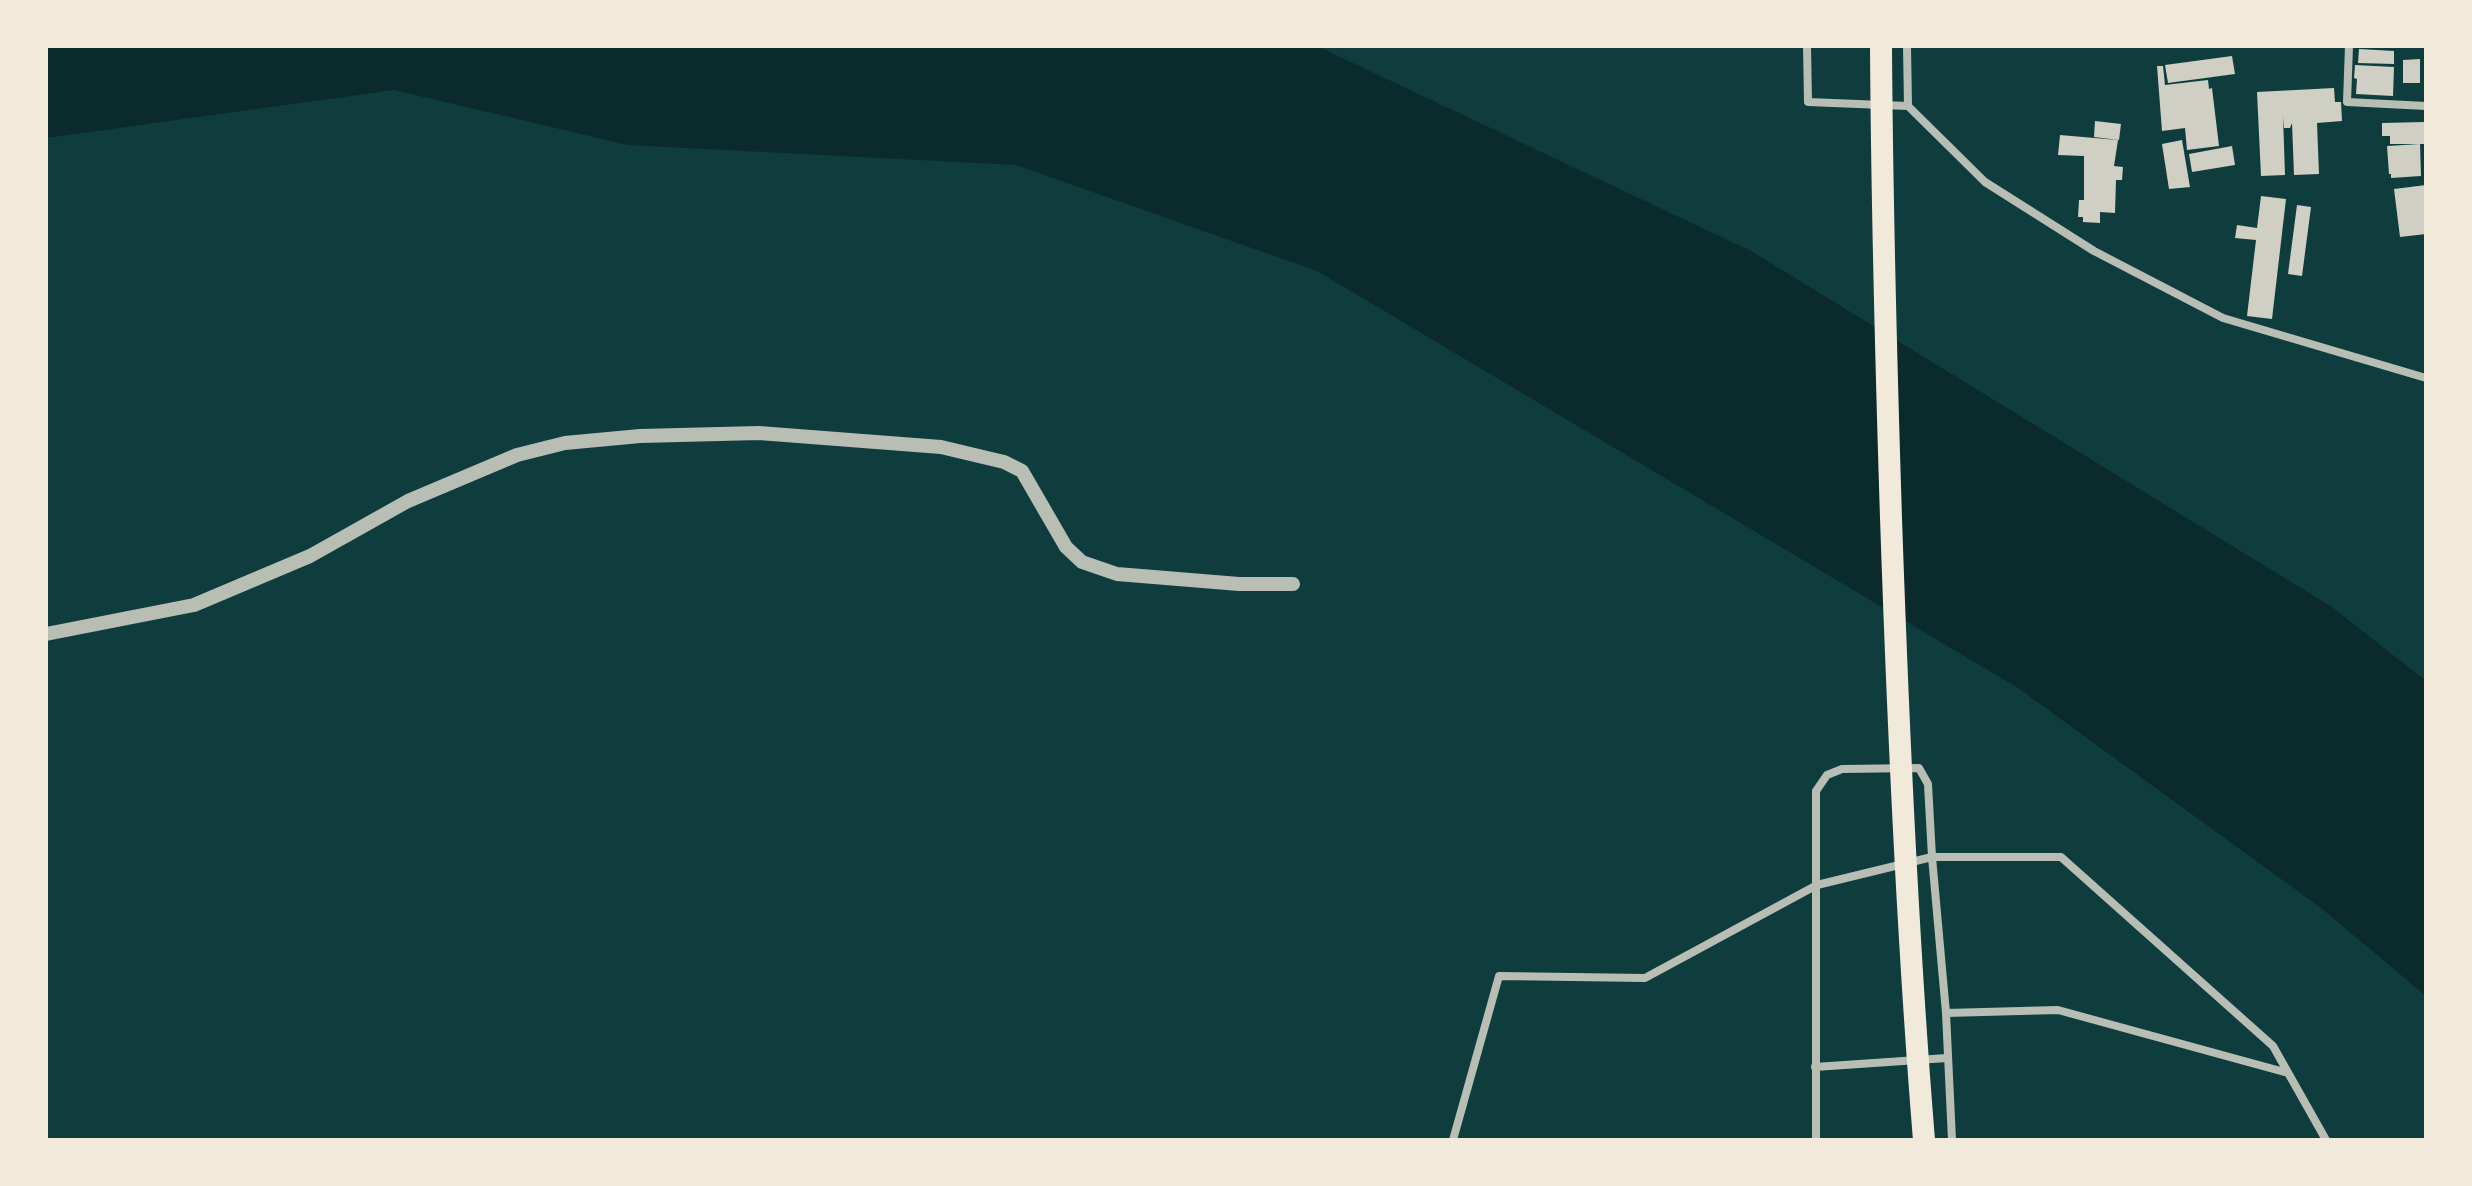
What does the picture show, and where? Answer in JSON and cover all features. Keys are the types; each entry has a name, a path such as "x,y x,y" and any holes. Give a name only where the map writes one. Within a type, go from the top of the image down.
{"highway":[{"path":"1881,46 1882,232 1897,710 1924,1140"}],"street":[{"path":"1807,46 1808,102 1908,106 1985,182 2094,251 2223,318 2426,378"},
{"path":"1907,46 1908,106"},
{"path":"2349,46 2347,102 2426,106"},
{"path":"46,634 194,605 310,556 408,501 517,455 565,443 640,436 759,433 941,447 1004,462 1022,471 1066,547 1082,562 1117,574 1239,584 1293,584"},
{"path":"1816,1140 1816,791 1827,775 1842,769 1919,768 1928,784 1946,1013 1952,1140"},
{"path":"1453,1140 1499,976 1645,978 1817,885 1932,857 2061,857 2273,1046 2326,1140"},
{"path":"1946,1013 2058,1010 2288,1073"},
{"path":"1815,1067 1947,1058"}],"water":[{"path":"46,46 1317,46 1751,251 2332,607 2426,681 2426,996 2321,908 2018,688 1317,271 1016,165 628,145 394,90 46,138"}],"building":[{"path":"2359,49 2394,51 2394,64 2358,63"},
{"path":"2232,56 2235,74 2168,83 2165,65"},
{"path":"2420,59 2420,83 2403,83 2403,60"},
{"path":"2355,65 2394,67 2393,96 2356,94"},
{"path":"2157,66 2163,66 2165,85 2208,80 2209,89 2212,88 2219,146 2187,150 2185,128 2162,131"},
{"path":"2334,88 2335,102 2341,102 2342,121 2317,123 2319,174 2294,175 2292,123 2290,128 2284,128 2283,116 2285,175 2261,176 2257,92"},
{"path":"2095,121 2121,124 2119,140 2094,137"},
{"path":"2424,122 2424,144 2390,144 2390,136 2382,136 2382,123"},
{"path":"2060,135 2118,140 2114,166 2123,167 2122,180 2116,180 2115,213 2100,212 2100,223 2083,222 2083,217 2078,217 2079,200 2084,200 2084,156 2058,155"},
{"path":"2182,140 2190,187 2169,189 2162,144"},
{"path":"2420,144 2421,176 2391,178 2387,146"},
{"path":"2232,146 2235,165 2192,172 2189,154"},
{"path":"2426,185 2426,234 2400,237 2394,189"},
{"path":"2261,196 2286,199 2272,319 2247,316 2256,240 2235,238 2237,225 2257,228"},
{"path":"2297,205 2311,207 2302,276 2288,274"}]}
